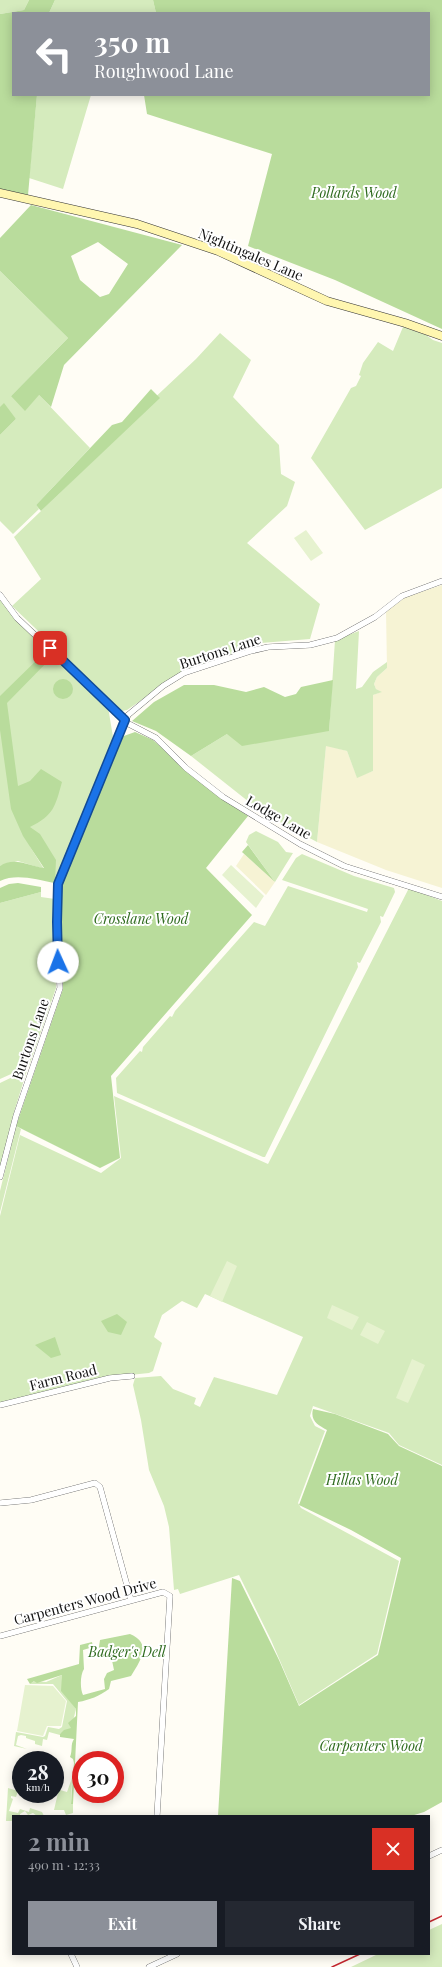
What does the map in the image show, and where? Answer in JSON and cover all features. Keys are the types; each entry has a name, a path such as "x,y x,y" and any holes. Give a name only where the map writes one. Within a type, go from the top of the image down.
{"main road":[{"name":"Nightingales Lane","path":"0,193 137,224 218,251 327,301 405,323 442,336"}],"street":[{"name":"Burtons Lane","path":"0,1177 16,1116 60,988 57,922 58,884 125,721 135,708 163,686 184,673 251,651 268,647 310,645 337,638 375,617 402,596 442,581"},
{"name":"Lodge Lane","path":"0,595 17,618 125,721 156,738 186,768 223,797 300,844 344,866 442,897"},
{"name":"Farm Road","path":"0,1405 110,1378 132,1376"},
{"path":"0,1503 31,1500 95,1483 98,1484 131,1600"},
{"name":"Carpenters Wood Drive","path":"0,1636 163,1592 170,1596 157,1815"},
{"path":"430,1856 442,1850"},
{"path":"71,1955 77,1967"},
{"path":"149,1967 163,1957"}],"shaded area":[{"path":"442,585 442,888 386,870 317,842 326,745 347,751 357,777 373,771 373,695 381,692 376,689 374,684 377,677 387,668 386,611 406,597"},
{"path":"244,854 275,882 266,895 236,866"}],"green space":[{"path":"0,0 29,0 24,10 0,14"},
{"path":"29,0 55,0 49,12 12,12 24,10"},
{"path":"55,0 153,0 156,12 49,12"},
{"name":"Pollards Wood","path":"153,0 442,0 442,329 335,280 248,246 272,154 147,114 144,96 430,96 430,12 156,12"},
{"path":"12,12 12,96 37,96 28,195 0,189 0,14"},
{"path":"37,96 91,96 63,189 29,178"},
{"path":"31,205 182,245 64,365 51,407 39,395 25,411 11,396 68,338 0,271 0,238","holes":["98,242 128,264 109,294 100,297 80,280 71,256"]},
{"path":"0,271 68,338 11,396 39,395 90,448 36,505 39,509 13,534 0,521 0,435 16,419 0,407"},
{"path":"403,327 426,335 433,340 442,343 442,488 365,530 311,458 351,388 356,386 361,376 359,375 363,363 378,342 393,351"},
{"path":"220,333 251,360 233,397 279,445 281,474 295,482 287,506 247,543 320,604 310,639 261,643 184,671 127,710 122,711 12,606 41,579 14,537 119,436 117,433 196,359"},
{"path":"151,389 160,398 41,511 36,505 112,425 122,422"},
{"path":"4,403 16,419 0,435 0,407"},
{"path":"306,530 323,553 311,561 294,538"},
{"path":"0,598 108,707 113,737 55,883 29,845 44,869 18,861 0,866"},
{"path":"359,631 356,689 362,687 373,672 387,662 387,668 377,677 374,684 376,689 382,692 373,695 373,771 357,778 347,751 326,746 317,842 263,813 191,756 227,734 329,731 335,640"},
{"path":"47,650 54,655 7,703 18,786 30,781 41,769 62,782 55,804 49,814 38,823 30,827 40,834 56,860 55,883 20,877 0,881 0,866 5,863 22,862 44,868 23,836 11,809 0,730 0,696"},
{"path":"63,679 70,682 73,689 70,696 63,699 56,696 53,689 56,682"},
{"path":"333,680 329,731 242,746 227,734 191,756 156,731 132,721 154,702 184,685 214,685 246,692 264,687 285,697 296,694 301,687"},
{"name":"Crosslane Wood","path":"135,732 153,740 222,799 248,816 206,868 252,915 111,1076 120,1158 100,1168 16,1126 63,989 60,922 61,886 121,737"},
{"path":"256,831 278,842 286,852 293,853 275,882 246,842 249,835"},
{"path":"248,845 275,882 242,852"},
{"path":"302,854 354,876 394,888 395,892 383,917 380,916 381,922 360,963 357,962 358,967 265,1157 263,1157 117,1093 116,1078 140,1051 142,1052 143,1047 170,1016 172,1017 175,1011 254,922 265,926 288,886 367,912 368,909 282,880 296,858"},
{"path":"231,865 264,896 256,908 222,875"},
{"path":"18,883 41,887 41,892 0,903 0,888 9,884"},
{"path":"409,888 442,901 442,1465 399,1445 389,1433 313,1406 310,1416 315,1426 325,1431 298,1503 301,1508 399,1561 377,1654 299,1705 271,1640 239,1575 180,1594 178,1589 174,1590 169,1527 164,1506 149,1470 141,1420 133,1385 135,1378 161,1376 173,1389 196,1398 194,1404 200,1407 214,1377 277,1395 303,1337 205,1294 197,1308 182,1301 162,1315 154,1337 162,1343 153,1371 149,1373 110,1377 0,1403 0,1216 20,1135 101,1173 121,1158 114,1096 268,1164"},
{"path":"41,892 41,897 55,899 53,914 56,988 29,1066 0,1079 0,903"},
{"path":"27,1070 15,1109 0,1168 0,1083"},
{"path":"16,1126 21,1129 0,1212 0,1191"},
{"path":"227,1261 237,1266 222,1302 210,1296"},
{"path":"332,1305 359,1317 352,1330 327,1318"},
{"path":"117,1314 127,1322 121,1335 108,1332 101,1321"},
{"path":"367,1322 385,1331 378,1344 360,1335"},
{"path":"55,1337 61,1355 51,1358 35,1345"},
{"path":"412,1359 425,1365 408,1403 396,1398"},
{"name":"Carpenters Wood","path":"313,1409 335,1414 388,1434 399,1446 442,1466 442,1802 424,1812 414,1815 218,1815 232,1578 240,1581 279,1660 299,1706 378,1655 401,1558 351,1530 299,1505 327,1430 314,1420 312,1413"},
{"name":"Badger's Dell","path":"130,1634 141,1642 143,1647 141,1658 131,1676 111,1681 109,1689 98,1696 78,1702 76,1751 72,1751 72,1758 70,1757 74,1739 60,1737 60,1734 64,1730 71,1728 68,1723 76,1716 76,1709 61,1691 62,1675 37,1683 34,1681 30,1684 27,1679 79,1664 80,1645 92,1642 93,1647 83,1650 84,1669 81,1678 82,1692 83,1695 105,1689 104,1679 107,1673 114,1670 110,1651 98,1653 100,1640"},
{"path":"62,1675 64,1690 76,1709 71,1729 60,1735 49,1732 47,1740 43,1739 42,1746 35,1744 35,1741 21,1735 18,1736 16,1745 27,1749 14,1746 16,1732 43,1737 45,1736 48,1727 59,1729 62,1727 67,1701 53,1684 30,1684 34,1681 46,1682"},
{"path":"25,1685 53,1686 66,1701 61,1726 47,1726 43,1736 17,1731"},
{"path":"72,1778 71,1804 73,1804 73,1813 66,1815 64,1810 54,1810 56,1803 64,1803 64,1791 67,1792"},
{"path":"8,1788 12,1789 12,1802 9,1811 18,1813 20,1809 29,1812 30,1808 42,1812 44,1815 36,1815 33,1813 28,1815 25,1811 20,1815 12,1815 12,1821 6,1821"},
{"path":"442,1924 442,1967 351,1967 376,1955 430,1955 430,1930"}],"railway":[{"path":"430,1922 442,1916"},
{"path":"332,1967 358,1955"}],"route":[{"path":"50,648 125,720 58,884 58,962"}],"park label":[{"name":"Hillas Wood","path":"362,1479"}]}
